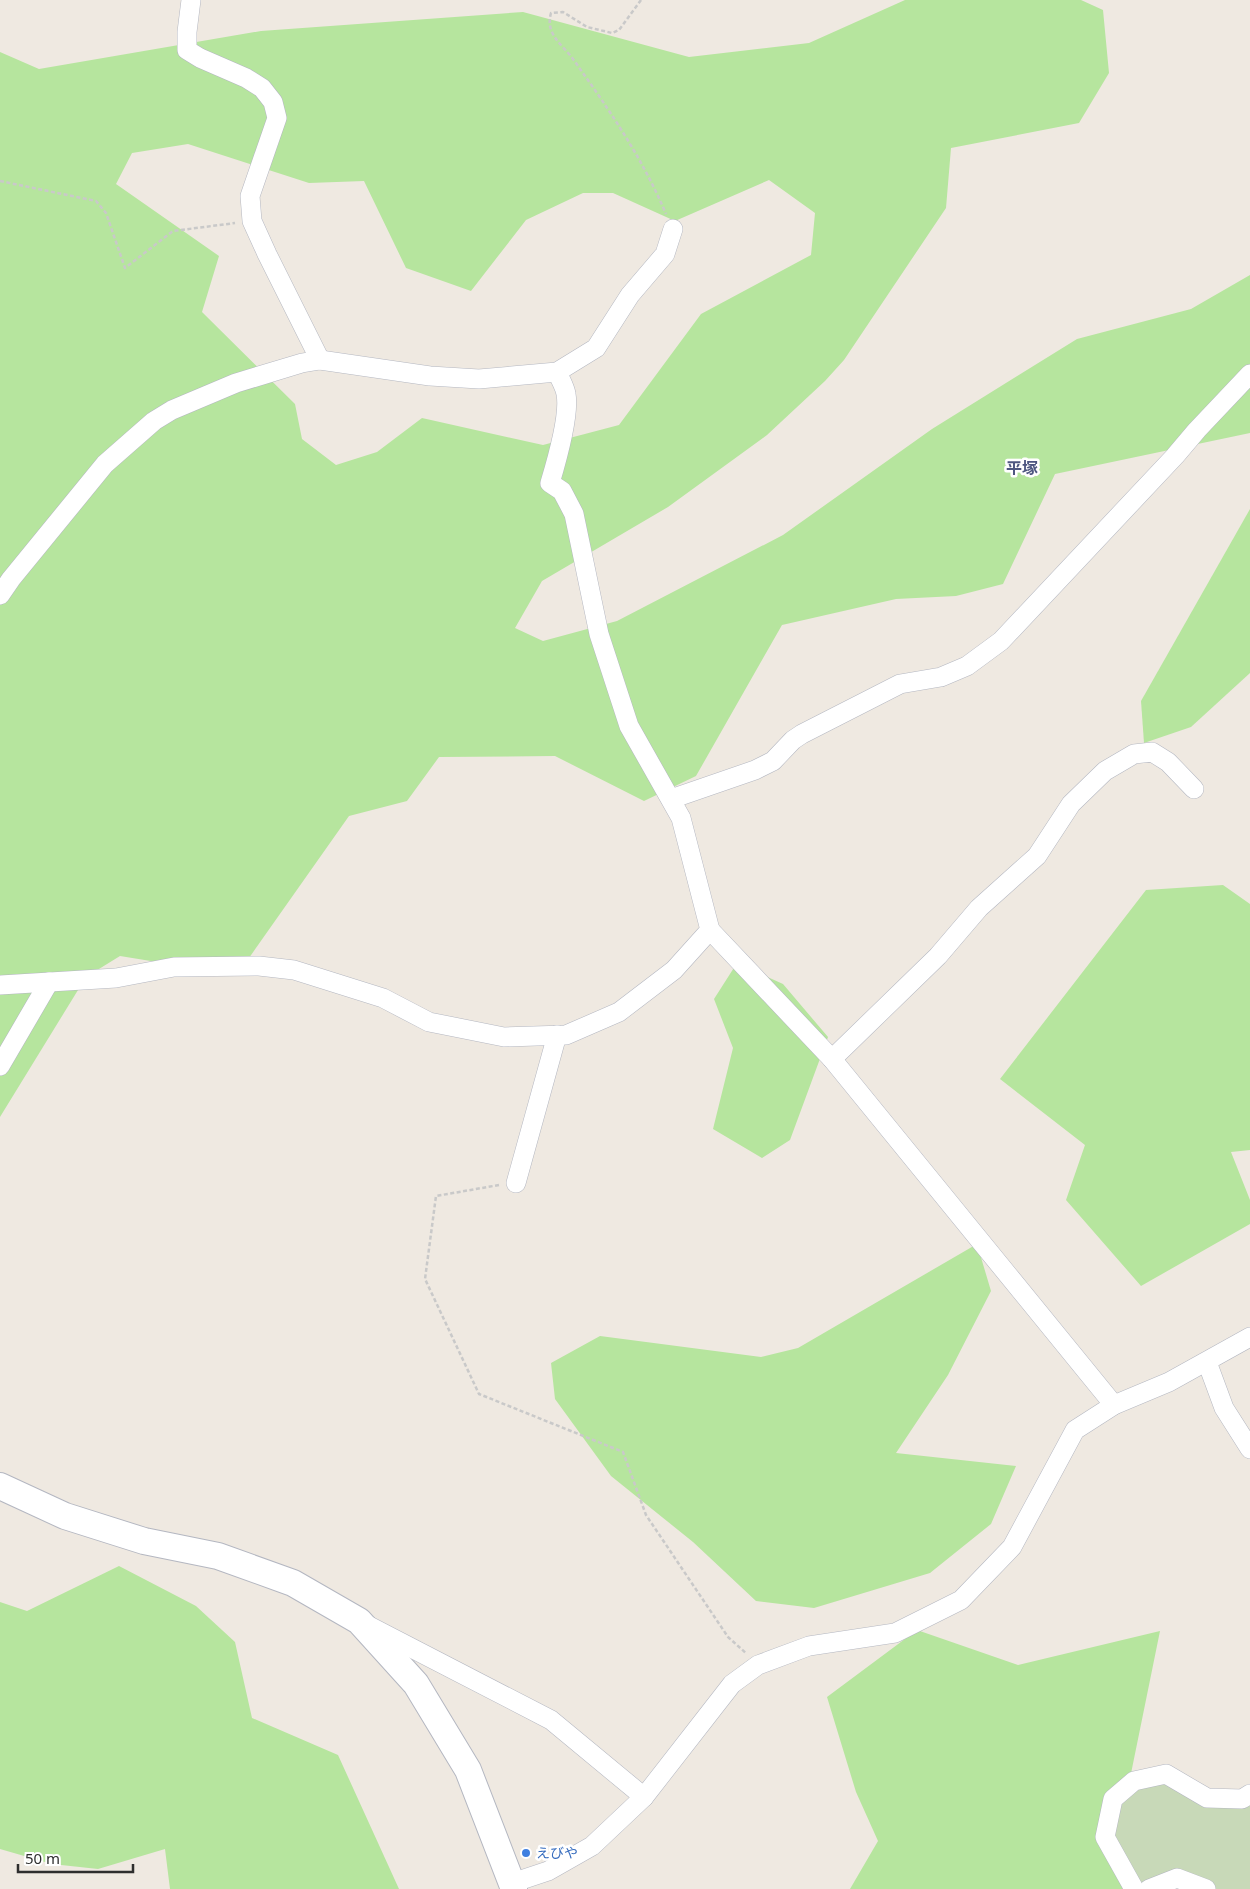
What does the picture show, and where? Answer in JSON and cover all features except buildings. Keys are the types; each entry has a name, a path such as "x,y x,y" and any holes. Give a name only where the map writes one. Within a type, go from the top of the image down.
{"street":[{"path":"191,0 187,50 200,58 246,78 262,88 273,102 277,118 250,196 252,221 320,360"},
{"path":"0,595 105,464 154,421 172,410 236,383 302,363 320,360 430,376 480,379 557,372 596,348 630,295 665,254 673,229"},
{"path":"557,372 566,394 564,422 557,461 550,484 562,491 574,514 599,634 629,726 681,818 710,930 832,1059 1114,1405"},
{"path":"671,799 755,770 773,761 793,740 802,734 900,684 941,677 966,666 1000,641 1021,620 1250,374"},
{"path":"832,1059 938,956 979,908 1037,856 1071,804 1105,771 1134,754 1152,752 1168,762 1194,789"},
{"path":"4,980 49,982 116,978 174,967 260,966 294,970 382,998 429,1022 504,1037 566,1035 619,1012 674,970 710,930"},
{"path":"0,1066 49,982"},
{"path":"516,1183 557,1035"},
{"path":"359,1621 416,1684 468,1770 513,1886 548,1871 592,1846 644,1797 732,1684 758,1666 809,1646 895,1633 961,1600 1012,1547 1075,1430 1114,1405 1169,1382 1250,1337"},
{"path":"1207,1362 1224,1408 1250,1449"},
{"path":"0,1486 65,1516 144,1541 218,1556 292,1583 359,1621 551,1720 644,1797"},
{"path":"1134,1889 1105,1837 1113,1799 1134,1781 1166,1774 1207,1798 1242,1799 1250,1794"},
{"path":"1149,1889 1177,1878 1206,1889"}],"path":[{"path":"641,0 619,30 612,34 587,27 563,12 551,13 548,23 552,34 570,55 616,120 652,180 673,229"},
{"path":"0,181 96,201 106,213 125,268 172,230 252,221"},
{"path":"516,1183 436,1196 425,1279 479,1394 622,1452 646,1515 728,1636 758,1666"}],"green space":[{"path":"905,0 1081,0 1103,10 1109,73 1079,123 951,148 946,208 844,360 825,381 767,435 668,507 542,581 515,628 543,641 617,621 783,535 932,429 1077,339 1191,309 1250,275 1250,433 1055,474 1003,584 956,596 896,599 782,625 696,776 644,801 555,756 439,757 407,801 349,816 237,975 120,956 86,977 0,1117 0,52 39,69 261,31 523,12 689,57 809,43","holes":["188,144 309,183 364,181 406,268 471,291 526,220 583,193 613,193 675,221 769,180 815,213 811,255 701,314 619,425 543,445 422,418 377,452 336,465 302,439 295,404 202,312 219,256 116,184 132,153"]},
{"path":"1250,509 1250,673 1191,727 1144,743 1141,701"},
{"path":"1223,885 1250,904 1250,1150 1231,1152 1250,1200 1250,1224 1141,1286 1066,1200 1085,1145 1000,1079 1146,890"},
{"path":"737,963 783,984 828,1037 790,1140 762,1158 713,1129 733,1048 714,999"},
{"path":"977,1244 991,1291 948,1375 896,1453 1016,1466 991,1524 930,1573 814,1608 756,1601 693,1542 611,1476 555,1399 551,1363 600,1336 761,1357 798,1348"},
{"path":"119,1566 196,1606 235,1642 252,1718 338,1755 399,1889 170,1889 165,1849 98,1869 52,1864 0,1849 0,1602 27,1611"},
{"path":"917,1630 1018,1665 1160,1631 1114,1857 1124,1889 850,1889 878,1841 856,1792 827,1697"},
{"path":"1166,1778 1206,1800 1250,1796 1250,1889 1216,1889 1177,1875 1143,1889 1108,1837 1116,1801 1134,1784"}],"place":[{"name":"えびや","path":"526,1853"}],"district":[{"name":"平塚","path":"1022,468"}]}
